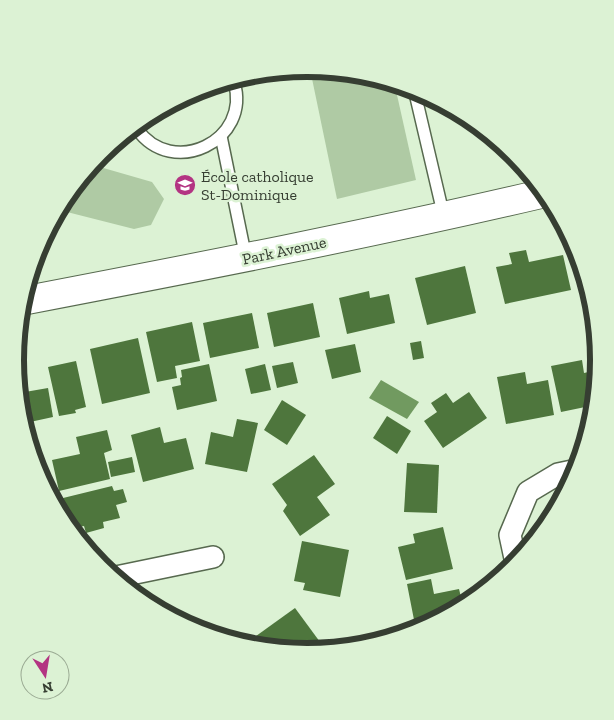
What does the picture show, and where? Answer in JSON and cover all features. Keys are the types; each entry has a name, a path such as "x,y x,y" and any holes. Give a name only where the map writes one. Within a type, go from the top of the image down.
{"street":[{"name":"Park Avenue","path":"30,299 246,258 444,217 537,195"},
{"path":"514,553 510,535 528,492 558,474 567,472"},
{"path":"123,576 213,557"}],"lane":[{"path":"139,132 156,147 172,152 190,152 207,147 222,136 232,122 237,103 235,86"},
{"path":"416,99 444,217"},
{"path":"222,136 246,258"}],"shaded area":[{"path":"312,77 362,82 396,91 416,180 337,199"},
{"path":"100,167 152,182 164,199 151,225 134,229 67,212 60,222 71,203"},
{"path":"381,380 419,402 407,419 369,398"}],"building":[{"path":"526,250 529,262 563,255 571,290 505,304 496,267 512,264 509,253"},
{"path":"465,266 476,313 427,325 415,278"},
{"path":"369,291 370,298 389,294 395,323 347,334 339,298"},
{"path":"313,303 320,337 274,347 267,313"},
{"path":"252,313 259,348 210,358 203,323"},
{"path":"192,322 200,361 175,366 177,378 157,382 146,332"},
{"path":"138,338 150,393 102,404 90,349"},
{"path":"421,341 424,358 413,360 410,343"},
{"path":"355,344 361,372 332,379 325,350"},
{"path":"582,360 584,373 590,372 586,407 561,412 551,366"},
{"path":"76,361 86,407 75,410 76,413 59,416 48,367"},
{"path":"293,362 298,383 277,388 272,366"},
{"path":"209,364 217,401 177,410 172,387 181,385 181,370"},
{"path":"265,364 271,390 251,394 245,369"},
{"path":"525,372 527,384 548,380 554,415 506,424 497,377"},
{"path":"48,388 53,417 31,422 25,392"},
{"path":"469,392 487,418 443,448 424,421 437,412 431,403 446,393 453,403"},
{"path":"282,400 306,415 287,445 264,430"},
{"path":"387,416 411,431 397,454 373,438"},
{"path":"237,419 258,423 247,472 205,464 211,432 233,437"},
{"path":"160,427 164,443 186,438 194,469 143,482 131,435"},
{"path":"107,430 112,450 104,453 110,479 59,491 52,460 80,454 76,437"},
{"path":"314,455 335,484 317,497 330,515 300,536 283,511 287,505 272,484"},
{"path":"132,457 135,472 111,477 108,462"},
{"path":"407,463 439,465 437,513 404,512"},
{"path":"112,486 114,491 123,489 127,502 116,505 120,518 103,522 104,528 86,533 84,526 78,527 60,499"},
{"path":"443,527 453,569 406,580 398,547 415,543 413,534"},
{"path":"302,541 349,550 340,597 303,590 305,583 294,581"},
{"path":"431,579 434,594 459,589 461,598 414,622 407,584"},
{"path":"295,608 320,642 288,643 253,638"}],"place":[{"name":"École catholique St-Dominique","path":"185,185"}]}
